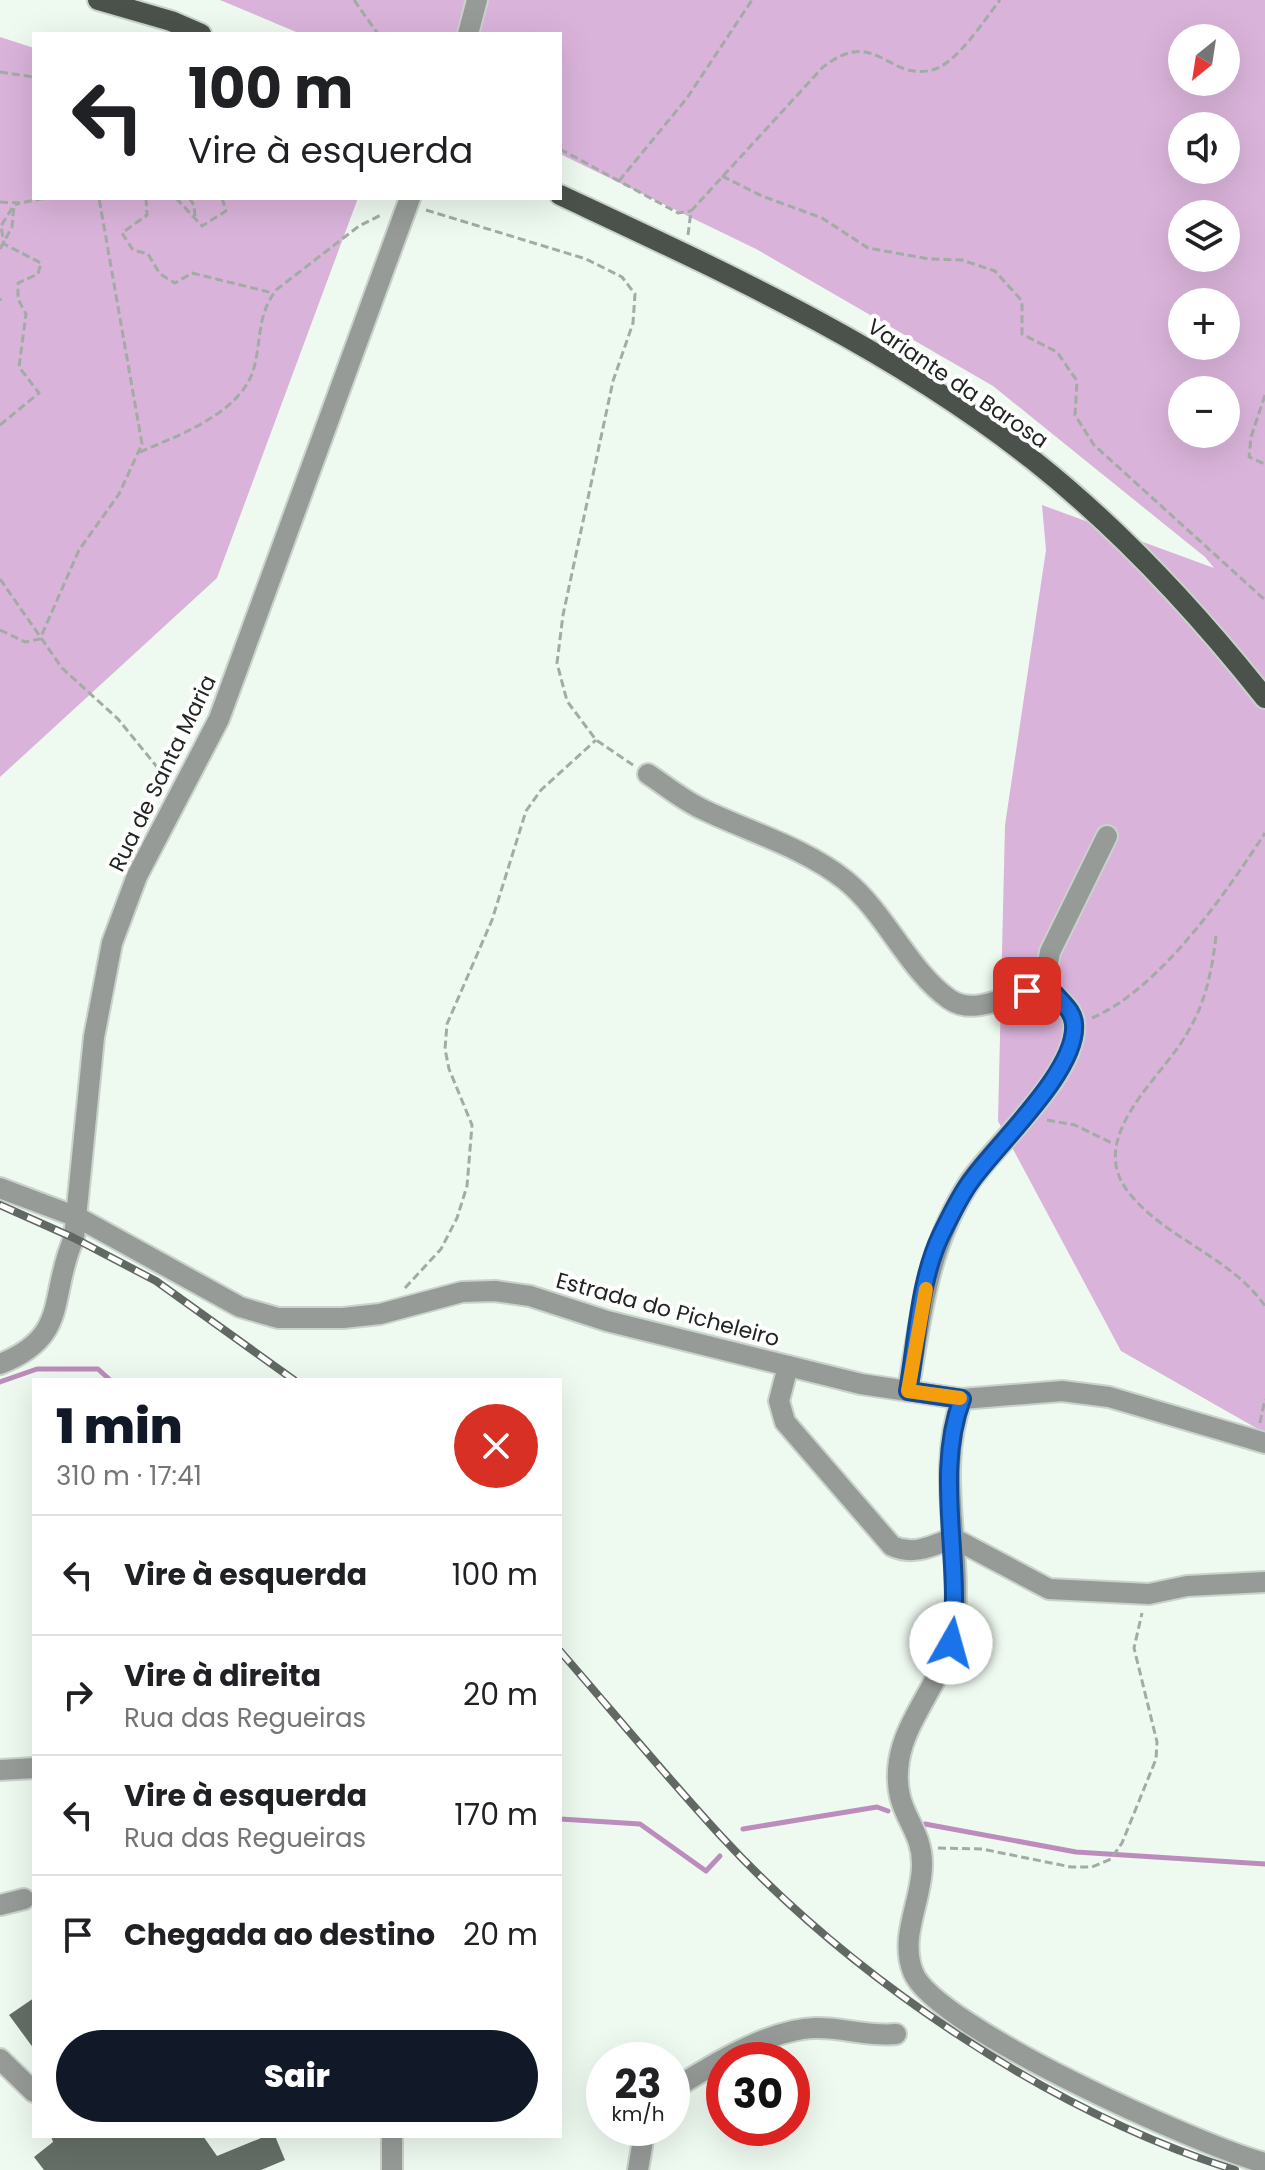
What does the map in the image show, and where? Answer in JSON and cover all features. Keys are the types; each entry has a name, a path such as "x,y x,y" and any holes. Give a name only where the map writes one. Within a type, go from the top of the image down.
{"main road":[{"path":"98,0 171,21 196,32"},
{"path":"142,0 171,21"},
{"name":"Variante da Barosa","path":"562,196 793,307 899,368 996,433 1069,491 1158,573 1265,698"}],"street":[{"path":"469,32 477,0"},
{"name":"Rua de Santa Maria","path":"0,1364 41,1341 51,1324 77,1217 89,1078 103,980 137,876 181,797 219,719 246,651 410,200"},
{"path":"648,774 700,808 812,860 845,879 874,908 938,991 954,1002 970,1006 993,1004 1027,991 1055,994 1071,1012 1074,1026 1071,1046 1046,1091 970,1183 931,1260 908,1391"},
{"path":"1043,993 1050,952 1107,836"},
{"name":"Estrada do Picheleiro","path":"0,1188 77,1217 240,1307 278,1318 309,1321 356,1317 462,1292 495,1291 530,1296 607,1321 861,1384 962,1399 1062,1391 1109,1397 1260,1442"},
{"path":"788,1366 779,1401 785,1422 892,1546 905,1552 922,1550 953,1538 1049,1589 1149,1594 1187,1586 1265,1582"},
{"path":"962,1399 953,1423 949,1462 957,1608 951,1643 900,1755 896,1785 900,1804 919,1847 922,1864 908,1957 923,1991 961,2018 1113,2102 1181,2135 1265,2163"},
{"path":"0,1770 32,1768"},
{"path":"0,1905 24,1899"},
{"path":"690,2080 742,2051 793,2032 815,2028 873,2037 896,2034"},
{"path":"0,2059 32,2090"},
{"path":"390,2170 392,2138"},
{"path":"638,2170 642,2146"}],"path":[{"path":"354,0 377,32"},
{"path":"619,181 687,98 752,0"},
{"path":"562,150 678,213 691,211 823,67 839,54 852,50 874,54 906,69 932,70 962,48 1000,0"},
{"path":"0,72 32,77"},
{"path":"722,176 762,196 822,218 868,248 929,259 962,260 995,271 1022,301 1022,334 1057,352 1077,381 1075,415 1094,445 1265,600"},
{"path":"4,244 1,226 14,205 36,200"},
{"path":"40,639 79,550 119,494 142,444 99,200"},
{"path":"146,200 147,215 122,233 133,250 148,254 160,274 175,283 192,273 273,293"},
{"path":"178,200 202,226 226,211 223,200"},
{"path":"190,200 195,216"},
{"path":"140,452 177,436 241,393 253,371 258,326 273,293 359,226 410,200 444,217 586,259 622,277 635,294 633,323 613,381 563,615 557,663 567,701 596,740 648,774"},
{"path":"0,202 20,203"},
{"path":"0,249 12,227 14,205"},
{"path":"0,425 39,393 19,367 26,314 18,299 18,283 38,274 41,263 4,244"},
{"path":"1265,395 1251,437 1249,457 1265,464"},
{"path":"0,579 62,668 118,719 181,797"},
{"path":"0,630 25,642 40,639"},
{"path":"401,1292 441,1249 457,1218 467,1186 473,1146 472,1125 449,1069 445,1049 447,1024 492,920 526,811 541,790 596,740"},
{"path":"1074,1026 1112,1009 1149,979 1226,893 1265,833"},
{"path":"1216,936 1205,994 1187,1035 1149,1083 1114,1144 1116,1172 1130,1194 1161,1223 1223,1263 1252,1288 1265,1306"},
{"path":"1020,1122 1049,1120 1075,1125 1114,1144"},
{"path":"1260,1442 1265,1399"},
{"path":"919,1847 982,1849 1071,1867 1092,1867 1111,1859 1122,1843 1156,1759 1157,1742 1134,1648 1149,1594"}],"shaded area":[{"path":"220,0 1265,0 1265,1433 1121,1351 998,1121 1005,825 1046,550 1042,505 1214,568 1205,557 993,386 756,249 562,155 562,32 296,32"},
{"path":"0,37 32,47 32,200 357,200 217,578 0,777"}],"building":[{"path":"32,1999 32,2046 9,2015"},
{"path":"52,2138 204,2138 217,2156 261,2138 276,2138 285,2160 261,2170 44,2170 34,2157 53,2142"}],"waterway":[{"path":"0,1382 37,1369 98,1369 108,1378"},
{"path":"743,1829 877,1807 888,1811"},
{"path":"562,1819 640,1824 706,1871 720,1856"},
{"path":"925,1824 1076,1852 1265,1864"}],"railway":[{"path":"0,1205 74,1238 156,1281 291,1378"},
{"path":"562,1653 720,1835 772,1888 891,1988 1025,2076 1094,2113 1165,2145 1235,2170"}],"slow traffic":[{"path":"926,1289 908,1391 960,1398"}],"route":[{"path":"951,1643 957,1608 949,1462 953,1423 962,1399 908,1391 931,1260 941,1237 970,1183 1046,1091 1071,1046 1074,1026 1071,1012 1055,994 1027,991"}]}
